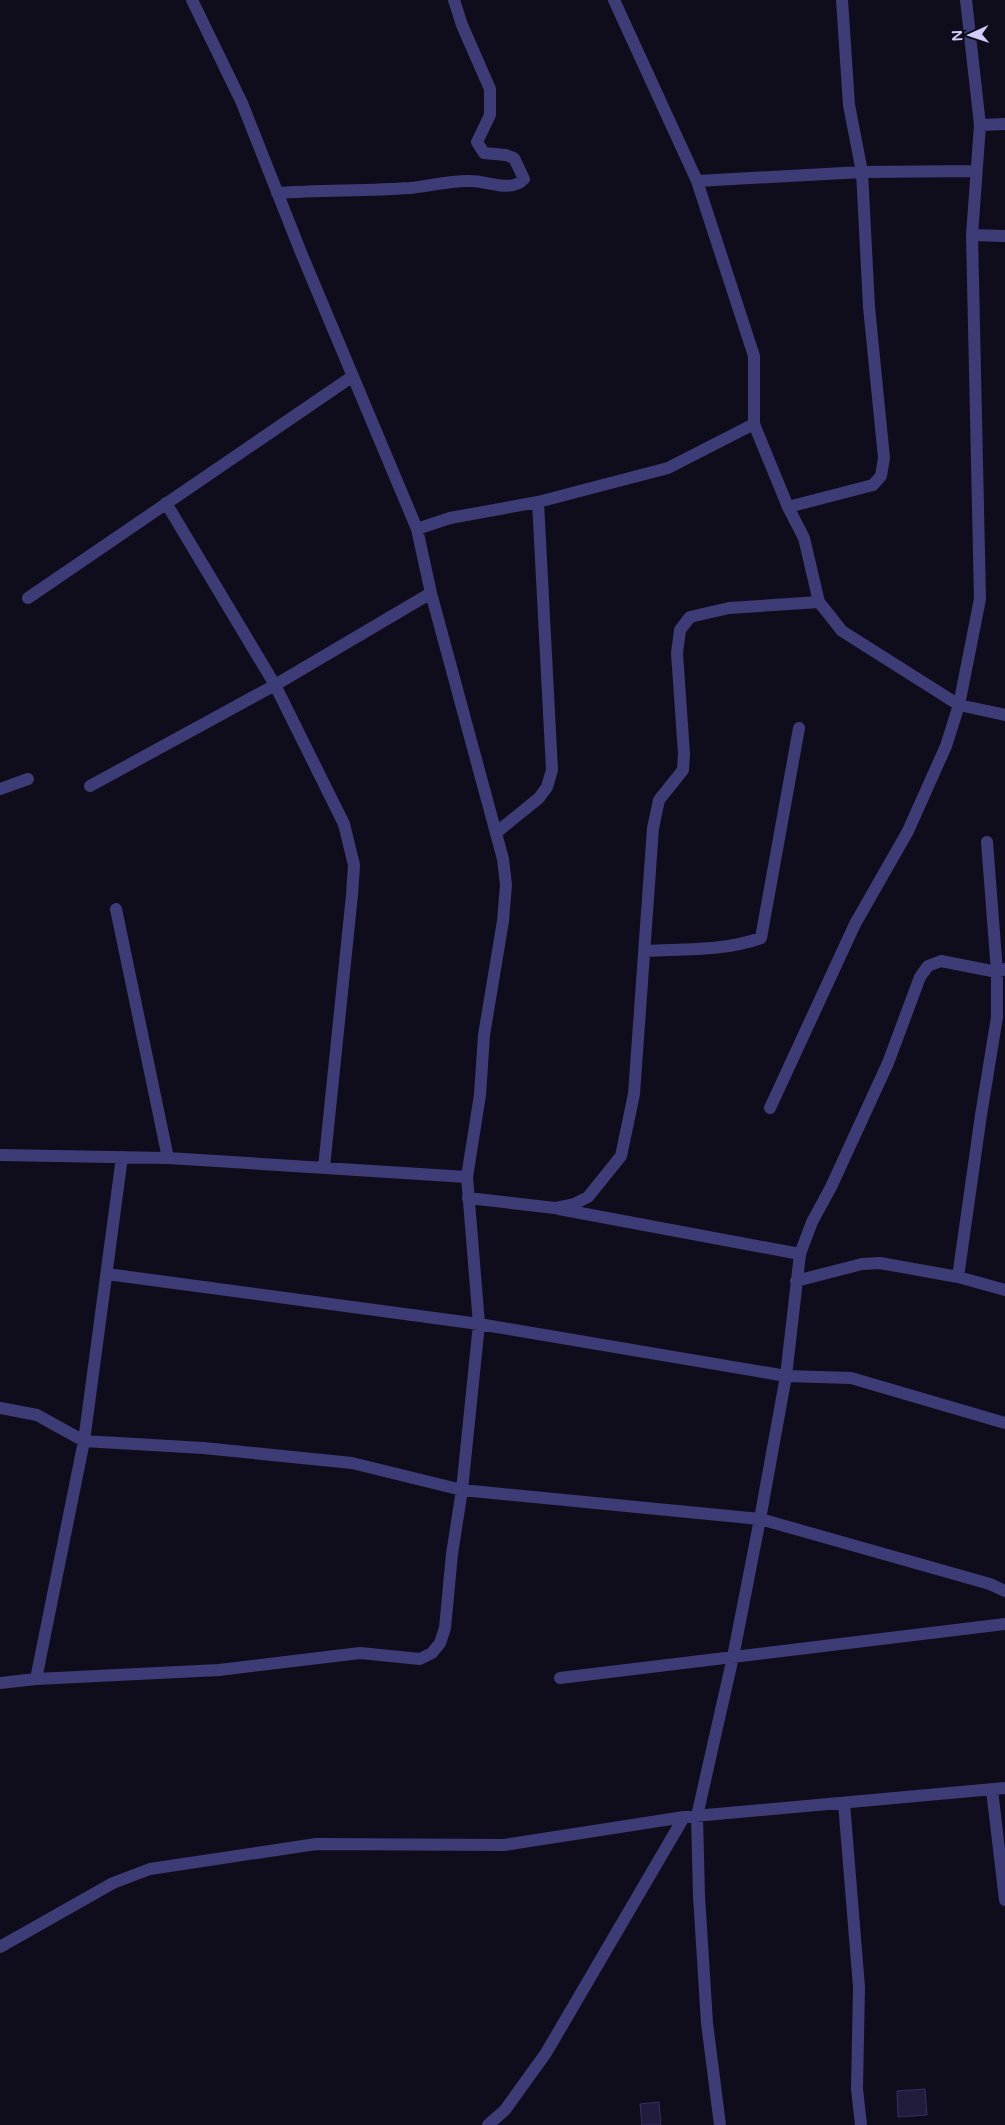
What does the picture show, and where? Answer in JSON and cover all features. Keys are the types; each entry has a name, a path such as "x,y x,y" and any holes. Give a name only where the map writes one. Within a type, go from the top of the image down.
{"street":[{"path":"0,1683 36,1679 219,1670 360,1653 420,1659 432,1654 440,1643 445,1628 452,1554 462,1490 479,1324 467,1177 480,1096 484,1035 503,921 506,884 503,859 431,593 417,529 277,193 242,103 192,0"},
{"path":"277,193 330,189 410,188 467,180 483,181 508,187 519,185 524,178 514,158 506,155 484,153 477,142 490,115 490,90 462,25 454,0"},
{"path":"614,0 697,181 754,356 754,424 788,507 804,538 819,602 842,631 959,705 1005,715"},
{"path":"788,507 873,485 881,476 884,458 869,307 862,172 848,105 842,0"},
{"path":"770,1108 856,924 908,831 946,746 959,705 980,599 972,236 980,125 966,0"},
{"path":"980,125 1005,124"},
{"path":"697,181 862,172 976,171"},
{"path":"972,236 1005,236"},
{"path":"28,598 353,376"},
{"path":"417,529 450,518 538,502 668,468 754,424"},
{"path":"497,832 539,798 547,787 552,770 538,502"},
{"path":"166,503 275,685 344,824 354,865 324,1167"},
{"path":"90,786 275,685 431,593"},
{"path":"555,1208 574,1204 588,1197 621,1156 634,1094 646,951 653,828 659,800 683,770 684,754 677,653 680,630 690,617 729,608 819,602"},
{"path":"646,951 716,948 761,938 799,728"},
{"path":"0,790 28,779"},
{"path":"958,1277 981,1115 998,1017 1001,971 988,842"},
{"path":"116,909 168,1158"},
{"path":"720,2125 707,2023 699,1896 697,1816 733,1658 760,1519 786,1376 800,1254 812,1222 831,1187 888,1063 920,976 928,966 941,961 1001,971"},
{"path":"1,1152 168,1158 467,1177"},
{"path":"36,1679 84,1441 122,1157"},
{"path":"468,1198 555,1208 800,1254"},
{"path":"796,1281 862,1264 880,1263 958,1277 1005,1290"},
{"path":"106,1274 479,1324 786,1376 851,1378 1005,1423"},
{"path":"0,1408 37,1415 84,1441 203,1448 352,1463 462,1490 760,1519 990,1584 1005,1591"},
{"path":"560,1678 1005,1624"},
{"path":"0,1947 113,1883 150,1870 316,1844 504,1845 684,1817 1005,1788"},
{"path":"992,1790 1005,1900"},
{"path":"844,1803 859,1987 857,2089 861,2125"},
{"path":"488,2125 505,2110 546,2053 684,1817"}],"building":[{"path":"925,2089 927,2115 898,2117 897,2091"},
{"path":"659,2102 661,2125 642,2125 640,2104"}]}
